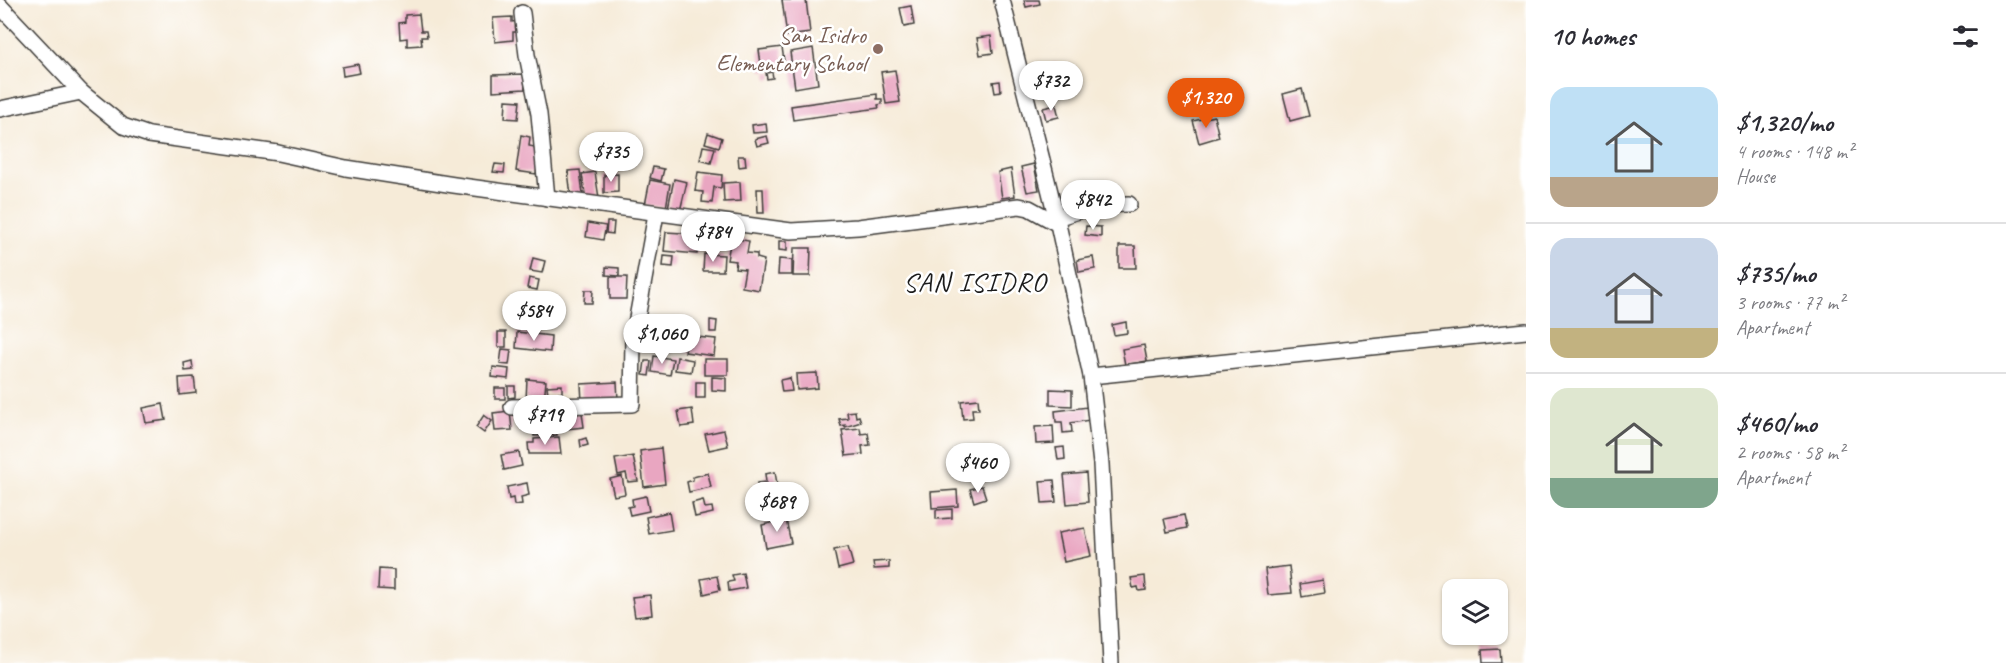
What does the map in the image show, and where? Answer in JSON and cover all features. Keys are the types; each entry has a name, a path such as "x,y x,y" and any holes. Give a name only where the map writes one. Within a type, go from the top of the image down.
{"street":[{"path":"1002,0 1057,221 1090,376 1101,464 1111,663"},
{"path":"0,6 81,92 123,126 149,135 278,153 346,168 656,214 791,231 858,227 1019,206 1029,208 1057,221 1097,205 1129,204"},
{"path":"522,13 527,55 540,114 548,198"},
{"path":"0,109 81,92"},
{"path":"512,407 632,404 633,340 656,214"},
{"path":"1090,376 1526,331"}],"building":[{"path":"782,0 806,0 810,33 787,36"},
{"path":"1024,0 1039,0 1040,4 1026,7"},
{"path":"911,6 914,25 904,27 900,8"},
{"path":"419,14 421,31 426,31 427,37 421,37 422,45 407,46 407,38 400,39 399,23 405,22 405,15"},
{"path":"512,17 512,22 519,21 520,32 513,32 513,40 495,42 493,18"},
{"path":"991,36 993,53 980,55 977,38"},
{"path":"782,47 785,68 762,71 759,50"},
{"path":"813,48 818,84 795,88 790,52"},
{"path":"1056,63 1060,78 1039,83 1035,68"},
{"path":"358,64 360,73 343,76 342,67"},
{"path":"895,70 900,102 886,104 881,72"},
{"path":"772,72 773,78 767,79 766,73"},
{"path":"524,74 525,89 493,91 493,75"},
{"path":"1000,81 1001,92 995,93 993,82"},
{"path":"1302,89 1309,116 1290,121 1283,94"},
{"path":"877,94 877,99 882,99 882,104 878,105 879,108 793,120 791,106"},
{"path":"506,100 520,101 518,119 505,118"},
{"path":"1056,105 1059,117 1046,120 1043,108"},
{"path":"1214,116 1219,137 1199,143 1193,121"},
{"path":"766,123 767,132 753,133 752,125"},
{"path":"708,133 722,138 719,147 705,143"},
{"path":"521,135 530,137 529,146 540,148 536,174 516,171"},
{"path":"767,136 769,143 757,146 755,139"},
{"path":"703,146 715,148 711,163 700,160"},
{"path":"738,156 745,156 746,166 739,167"},
{"path":"495,164 505,165 504,173 493,172"},
{"path":"1034,164 1039,190 1027,192 1021,167"},
{"path":"653,167 664,169 661,181 650,178"},
{"path":"1011,169 1015,196 1002,198 998,172"},
{"path":"580,170 583,195 571,196 568,171"},
{"path":"595,172 599,198 586,200 582,174"},
{"path":"698,172 722,175 721,188 714,187 712,203 702,202 703,192 695,191"},
{"path":"618,174 618,192 604,193 604,175"},
{"path":"674,179 687,182 680,211 668,208"},
{"path":"650,180 670,184 666,208 645,205"},
{"path":"740,182 741,201 724,202 723,183"},
{"path":"757,189 763,189 764,213 758,213"},
{"path":"1076,197 1078,208 1069,209 1068,198"},
{"path":"607,222 614,222 613,234 606,233"},
{"path":"588,223 606,226 603,240 586,237"},
{"path":"1086,226 1101,227 1101,237 1085,235"},
{"path":"666,232 698,234 697,254 664,251"},
{"path":"731,238 749,241 747,253 757,254 757,258 764,260 759,290 742,287 745,269 735,268 736,261 727,260"},
{"path":"779,241 787,241 787,251 779,250"},
{"path":"1119,246 1135,246 1136,268 1119,268"},
{"path":"794,248 811,248 810,276 793,276"},
{"path":"704,254 724,255 723,271 703,271"},
{"path":"664,256 674,257 673,267 663,266"},
{"path":"1093,257 1095,269 1079,272 1077,260"},
{"path":"533,258 545,261 542,273 530,271"},
{"path":"779,259 792,260 792,275 778,275"},
{"path":"606,267 619,268 619,276 606,275"},
{"path":"610,277 627,277 626,299 610,299"},
{"path":"529,278 539,280 537,290 527,288"},
{"path":"585,290 593,290 592,303 584,303"},
{"path":"710,320 717,321 716,332 710,332"},
{"path":"1126,322 1127,333 1114,335 1112,325"},
{"path":"498,332 506,332 506,347 498,347"},
{"path":"517,332 551,336 550,352 516,348"},
{"path":"687,336 716,339 714,356 685,352"},
{"path":"1144,345 1147,361 1125,365 1122,349"},
{"path":"502,349 511,350 509,365 500,364"},
{"path":"654,356 673,359 670,375 652,372"},
{"path":"677,357 693,360 691,372 675,370"},
{"path":"704,359 728,359 728,375 704,375"},
{"path":"192,361 193,370 185,371 184,363"},
{"path":"645,361 651,361 649,376 643,375"},
{"path":"493,367 509,369 508,379 492,377"},
{"path":"817,373 818,388 797,390 796,374"},
{"path":"194,377 196,393 180,395 179,378"},
{"path":"712,377 726,378 726,391 712,390"},
{"path":"790,378 792,391 782,392 780,380"},
{"path":"527,379 546,381 544,402 526,400"},
{"path":"617,382 618,400 582,402 581,384"},
{"path":"696,382 705,382 705,398 696,398"},
{"path":"562,385 562,393 548,394 547,386"},
{"path":"508,386 515,386 515,397 508,398"},
{"path":"495,388 505,388 505,399 495,399"},
{"path":"1050,389 1072,390 1072,406 1050,405"},
{"path":"978,399 979,409 972,409 973,418 963,419 961,401"},
{"path":"163,404 166,420 146,423 143,408"},
{"path":"1088,407 1090,420 1071,423 1072,432 1063,433 1062,422 1056,422 1055,411"},
{"path":"692,409 694,425 681,427 678,411"},
{"path":"510,411 512,430 495,431 493,413"},
{"path":"855,411 856,417 859,416 861,422 841,426 839,419 848,418 847,412"},
{"path":"582,413 584,427 566,429 565,415"},
{"path":"484,415 492,421 484,433 476,427"},
{"path":"556,416 557,435 534,436 534,430 526,430 525,419"},
{"path":"1053,426 1054,443 1036,444 1035,427"},
{"path":"860,428 861,434 868,433 870,445 862,446 863,454 846,456 842,430"},
{"path":"724,430 728,446 709,450 705,434"},
{"path":"559,437 561,454 529,454 528,443 534,443 534,439"},
{"path":"586,438 588,445 581,447 580,440"},
{"path":"1064,447 1065,459 1058,460 1056,448"},
{"path":"661,448 665,484 644,487 640,451"},
{"path":"519,452 522,466 504,470 501,455"},
{"path":"633,456 638,481 628,482 626,473 618,475 615,459"},
{"path":"775,472 781,508 762,511 761,505 765,504 764,498 759,499 757,483 766,482 765,474"},
{"path":"708,473 711,487 689,492 687,482 693,480 693,477"},
{"path":"1086,473 1088,502 1067,504 1064,475"},
{"path":"622,476 625,494 614,496 610,479"},
{"path":"1054,480 1056,502 1042,503 1040,481"},
{"path":"527,483 529,495 521,497 522,504 514,505 513,498 509,499 507,487"},
{"path":"982,486 986,498 974,502 970,489"},
{"path":"957,490 958,506 932,508 931,492"},
{"path":"646,496 649,511 630,515 628,507 633,506 632,499"},
{"path":"703,500 705,508 712,507 713,513 695,517 692,503"},
{"path":"952,509 952,518 936,519 936,510"},
{"path":"669,512 672,530 649,534 646,517"},
{"path":"785,515 791,543 766,548 762,525 775,522 775,518"},
{"path":"1184,515 1187,528 1167,532 1164,519"},
{"path":"1085,528 1091,556 1064,562 1058,533"},
{"path":"848,547 853,565 838,569 834,550"},
{"path":"889,561 889,568 874,569 873,562"},
{"path":"1289,566 1292,593 1268,595 1265,569"},
{"path":"379,569 394,570 394,590 378,589"},
{"path":"743,573 746,588 729,591 728,582 734,581 732,575"},
{"path":"717,576 720,590 704,594 701,579"},
{"path":"1145,576 1146,590 1139,591 1138,587 1133,588 1131,578"},
{"path":"1323,580 1325,593 1302,597 1300,584"},
{"path":"650,595 652,615 635,617 632,597"},
{"path":"1500,649 1501,663 1483,663 1482,650"}],"place":[{"name":"San Isidro Elementary School","path":"878,49"}],"district":[{"name":"SAN ISIDRO","path":"975,282"}]}
